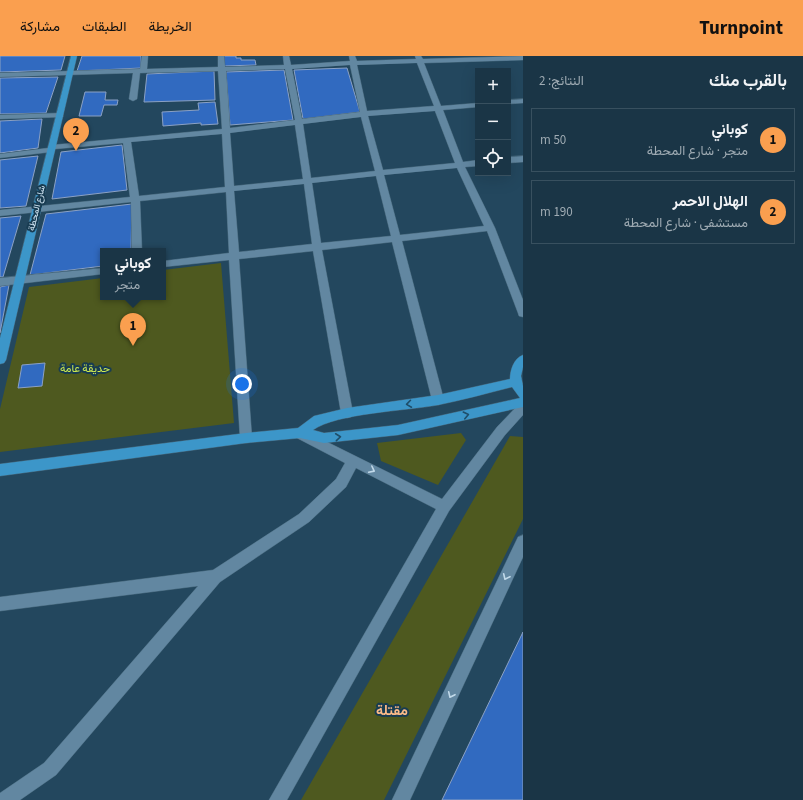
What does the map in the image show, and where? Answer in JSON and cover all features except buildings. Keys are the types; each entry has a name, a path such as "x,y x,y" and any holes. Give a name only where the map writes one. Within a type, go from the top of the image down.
{"main road":[{"name":"شارع المحطة","path":"0,360 74,56"},
{"path":"523,359 518,365 515,373 516,382 523,394"},
{"path":"300,433 318,420 347,413 438,400 516,382"},
{"path":"0,470 246,438 300,433 324,438 398,430 523,402"}],"street":[{"path":"133,99 145,56"},
{"path":"220,56 246,438"},
{"path":"286,56 299,122 317,246 347,413"},
{"path":"0,75 221,70 288,67 353,60 523,58"},
{"path":"419,59 460,165 490,228 523,314"},
{"path":"353,60 364,114 438,400"},
{"path":"511,102 523,101"},
{"path":"0,156 127,140 226,131 364,114 475,105"},
{"path":"0,117 60,116"},
{"path":"127,140 135,199 137,248"},
{"path":"511,160 523,159"},
{"path":"0,213 475,163"},
{"path":"166,264 397,237 490,228"},
{"path":"0,282 100,271"},
{"path":"278,800 444,507 501,431 523,407"},
{"path":"300,433 444,507"},
{"path":"4,800 50,769 215,577 304,518 341,483 353,461"},
{"path":"401,800 523,542"},
{"path":"0,604 215,577"}],"green space":[{"name":"حديقة عامة","path":"221,263 234,423 0,452 0,409 29,287 100,278 100,300 166,300 166,270"},
{"path":"461,433 466,440 438,485 381,461 377,443"},
{"path":"510,436 523,437 523,519 384,800 301,800"}],"place":[{"name":"الهلال الاحمر","path":"76,151"},
{"name":"كوباني","path":"133,346"}],"district":[{"name":"مقتلة","path":"392,711"}]}
